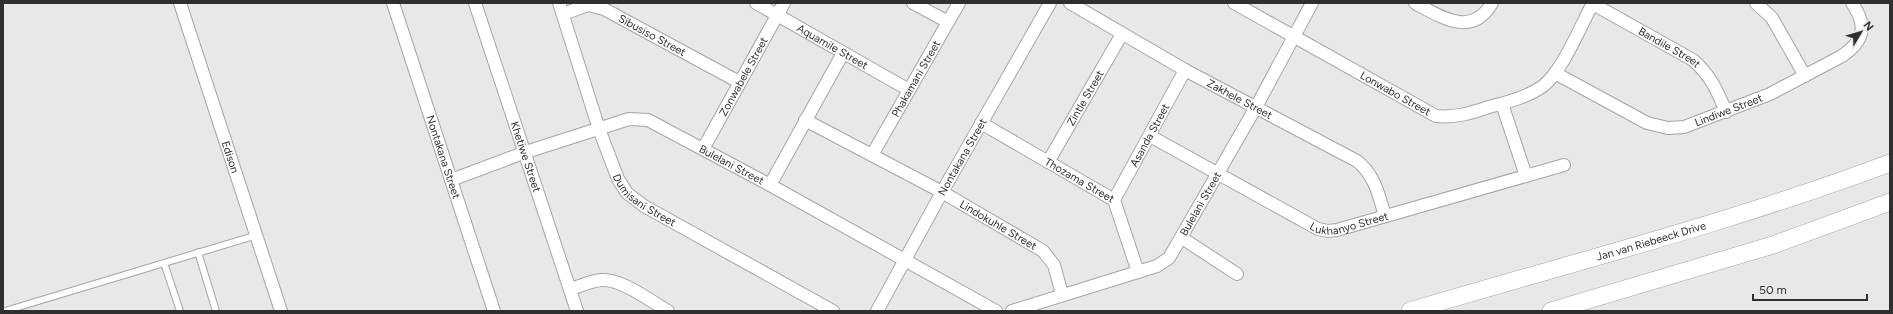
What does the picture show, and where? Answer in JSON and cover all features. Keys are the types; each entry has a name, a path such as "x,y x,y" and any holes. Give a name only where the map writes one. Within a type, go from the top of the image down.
{"main road":[{"name":"Jan van Riebeeck Drive","path":"1410,311 1740,215 1817,190 1890,163"},
{"path":"1551,311 1773,245 1890,202"}],"street":[{"name":"Edison","path":"180,3 281,311"},
{"name":"Nontakana Street","path":"393,3 494,311"},
{"name":"Khetiwe Street","path":"476,3 577,311"},
{"name":"Aquamile Street","path":"756,3 908,90"},
{"name":"Zonwabele Street","path":"703,149 784,3"},
{"path":"913,3 948,22"},
{"name":"Phakamani Street","path":"872,155 959,3"},
{"name":"Nontakana Street","path":"877,311 904,259 980,123 1050,3"},
{"name":"Zakhele Street","path":"1070,3 1185,70 1363,166 1373,180 1386,216"},
{"name":"Lonwabo Street","path":"1234,3 1436,116 1450,118 1502,104 1537,90 1544,85 1555,73 1593,3"},
{"name":"Bulelani Street","path":"1012,311 1062,294 1138,272 1163,263 1169,258 1182,238 1256,107 1312,3"},
{"path":"1415,3 1443,18 1456,22 1468,22 1478,18 1492,3"},
{"name":"Bandile Street","path":"1593,3 1693,60 1706,71 1715,85 1726,112"},
{"path":"1756,3 1772,18 1805,76"},
{"name":"Lindiwe Street","path":"1555,73 1647,123 1668,128 1684,127 1770,94 1853,49 1860,41 1862,32 1861,21 1852,3"},
{"name":"Sibusiso Street","path":"561,8 588,5 604,9 739,82"},
{"name":"Dumisani Street","path":"561,8 599,129 618,179 627,193 644,206 833,311"},
{"name":"Zintle Street","path":"1048,162 1122,34"},
{"path":"770,185 843,52"},
{"name":"Asanda Street","path":"1114,200 1185,70"},
{"path":"1502,104 1526,176"},
{"name":"Bulelani Street","path":"451,180 526,152 629,119 639,118 648,120 770,185 996,311"},
{"name":"Lindokuhle Street","path":"805,120 942,192 1043,251 1054,265 1062,294"},
{"name":"Thozama Street","path":"980,123 1114,200 1138,272"},
{"name":"Lukhanyo Street","path":"1150,136 1323,230 1337,230 1564,165"},
{"path":"1182,238 1237,274"},
{"path":"570,289 600,280 619,282 668,311"}],"lane":[{"path":"5,311 13,310 257,235"},
{"path":"198,252 216,311"},
{"path":"164,263 180,311"}]}
